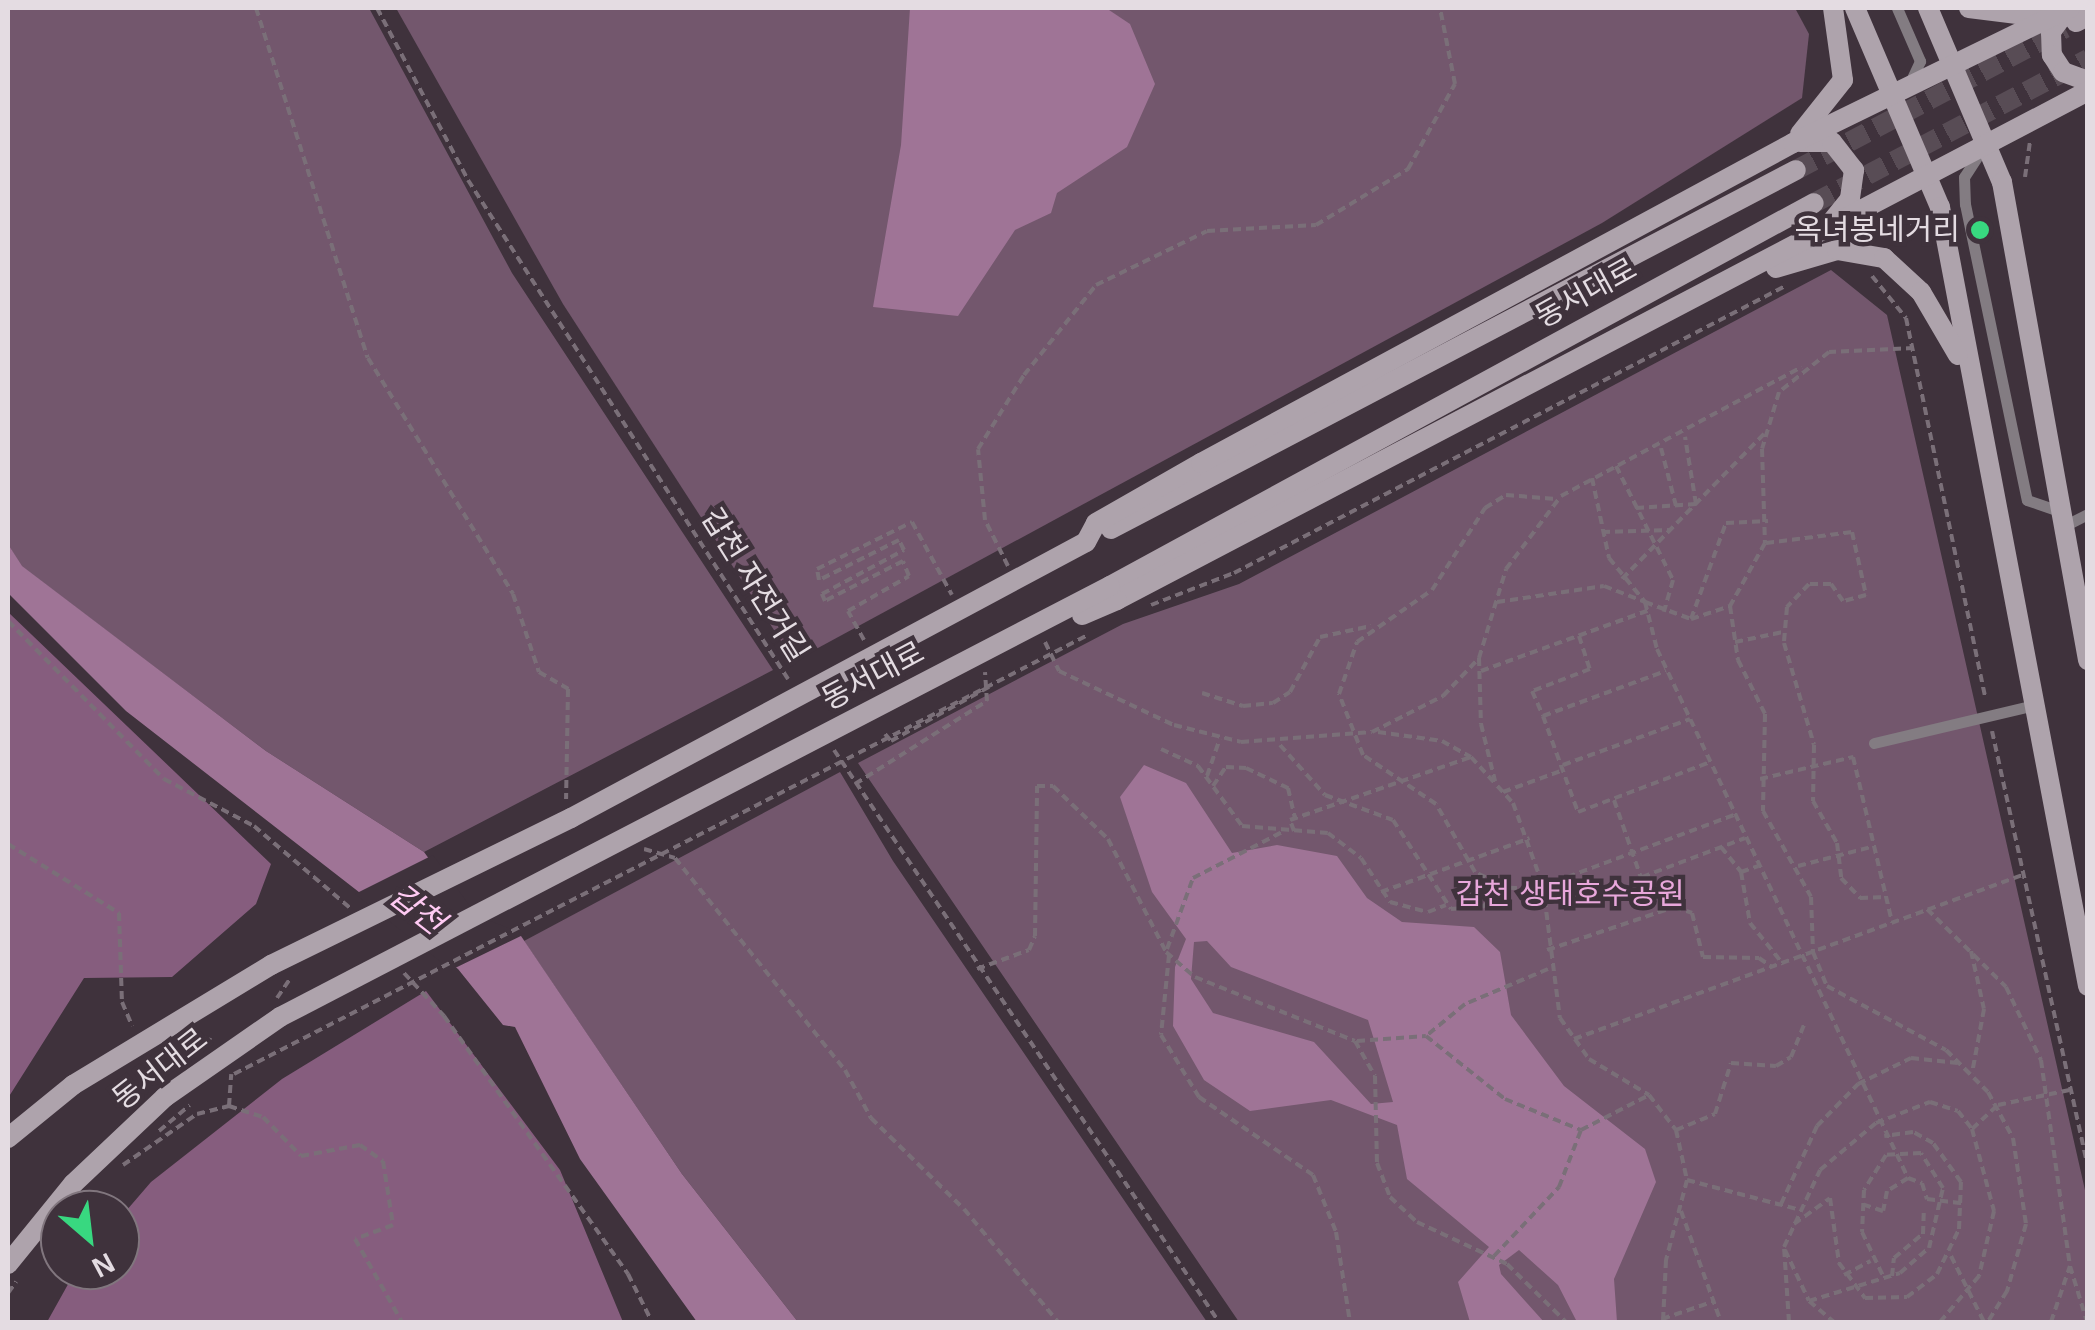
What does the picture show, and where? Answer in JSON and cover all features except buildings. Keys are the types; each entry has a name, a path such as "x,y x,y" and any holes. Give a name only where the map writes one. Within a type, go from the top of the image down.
{"street":[{"path":"1793,142 1843,80 1833,8"},
{"path":"1854,8 1929,173 2030,706 2088,986"},
{"path":"1928,8 1991,141 2088,660"},
{"path":"1969,8 2050,18"},
{"path":"1086,542 1096,522 1200,462 1793,142 1957,68 2050,18 2076,13"},
{"path":"2076,13 2051,32 2052,55 2063,72 2088,80"},
{"path":"1114,593 1718,289 2088,91"},
{"path":"1793,142 1832,142 1854,170 1850,199 1822,232"},
{"name":"동서대로","path":"8,1138 72,1085 271,964 571,818 1086,542 1796,170"},
{"name":"동서대로","path":"8,1264 73,1184 165,1098 280,1017 933,679 1114,593 1814,203"},
{"path":"1718,289 1837,250 1884,258 1921,292 1965,366"}],"lane":[{"path":"1896,95 1920,62 1897,8"},
{"path":"1991,141 1964,177 1965,204 2027,500 2060,519 2088,514"},
{"path":"1874,742 2030,706"}],"path":[{"path":"256,8 368,358 513,594 539,672 568,689 572,721 561,770 563,796 576,808"},
{"name":"갑천 자전거길","path":"376,8 468,180 792,686"},
{"path":"1010,570 986,520 978,449 1024,374 1096,285 1207,231 1316,225 1408,169 1455,84 1440,8"},
{"path":"2025,177 2034,146"},
{"path":"1897,206 1898,230 1915,220"},
{"path":"1858,272 1874,277 1906,318 1985,696"},
{"path":"1143,608 1234,573 1795,280"},
{"path":"1495,782 1480,724 1480,658 1526,534 1558,500 1592,476 1685,437 1739,395 1802,367 1856,346 1914,348"},
{"path":"1802,367 1779,392 1764,434 1768,520 1765,543 1730,606 1735,642 1764,714 1760,779 1763,811 1798,866 1811,897 1812,952 1827,986 1853,1006 1909,1024 1963,1065 1998,1106 2026,1188 2026,1224 2008,1291 1986,1322 1951,1256"},
{"path":"1622,580 1764,434"},
{"path":"1685,437 1696,504"},
{"path":"1662,448 1676,506"},
{"path":"1616,466 1672,580 1664,612"},
{"path":"1592,476 1602,532 1622,580 1645,602 1690,719 1876,1123 1908,1178 1942,1202 1962,1203"},
{"path":"1202,692 1243,706 1273,703 1290,692 1320,637 1371,626 1432,590 1484,508 1534,492 1558,500"},
{"path":"1636,508 1696,504"},
{"path":"1691,619 1726,523 1768,520"},
{"path":"864,640 848,611 909,576 904,561 825,601 822,594 904,550 899,540 819,580 817,570 912,522"},
{"path":"1602,532 1671,530"},
{"path":"1765,543 1852,532 1866,594 1843,600 1831,584 1810,584 1787,606 1784,632 1815,766 1813,801 1840,855 1846,889 1886,896"},
{"path":"1498,602 1604,586 1664,612 1691,619 1730,606"},
{"path":"1481,671 1647,611"},
{"path":"8,621 164,779 254,826 354,913"},
{"path":"1371,626 1342,668 1351,736 1374,767 1436,804 1465,862 1509,888 1542,888 1734,814"},
{"path":"1735,642 1784,632"},
{"path":"219,1084 306,1029 504,938 886,734 1091,633"},
{"path":"1578,636 1590,669 1532,692 1578,812 1710,762"},
{"path":"1043,637 1059,671 1221,737 1279,742 1372,732 1444,696 1480,658"},
{"path":"1543,716 1666,671"},
{"path":"886,734 892,741 990,687"},
{"path":"1503,792 1690,719"},
{"path":"1372,732 1442,741 1471,757 1503,792 1530,838 1542,888 1548,969 1574,1040 1649,1095 1676,1130 1688,1180 1663,1321"},
{"path":"1992,732 2088,1166"},
{"path":"824,734 976,968 1219,1322"},
{"path":"1221,737 1207,776 1212,790 1242,826 1294,830 1345,842 1381,892 1408,910 1446,905 1482,908 1509,888"},
{"path":"1279,742 1297,772 1338,803 1392,820 1422,877 1446,905"},
{"path":"1161,749 1207,776"},
{"path":"1295,819 1471,757"},
{"path":"1760,779 1853,757 1892,922"},
{"path":"1212,790 1226,767 1246,768 1288,788 1294,830"},
{"path":"976,968 1029,950 1035,936 1036,786 1067,795 1108,838 1167,954 1195,978 1355,1041 1426,1036 1465,1004 1548,969"},
{"path":"1614,798 1652,909"},
{"path":"1286,830 1194,878 1167,954 1162,1035 1200,1097 1312,1175 1336,1232 1350,1322"},
{"path":"1381,892 1530,838"},
{"path":"1641,877 1745,838"},
{"path":"8,844 119,913 122,1002 128,1023 152,1030"},
{"path":"632,845 675,858 845,1070 871,1118 964,1209 1058,1322"},
{"path":"1798,866 1873,846"},
{"path":"1721,847 1741,872 1750,924 1782,964"},
{"path":"1741,872 1758,866"},
{"path":"1574,1040 2025,874"},
{"path":"1546,950 1652,909 1692,914 1703,957 1759,958 1772,967"},
{"path":"1927,909 1969,946 2006,987 2051,1094 2070,1266 2086,1322"},
{"path":"1969,946 1984,1009 1972,1074"},
{"path":"398,966 444,1016 628,1274 652,1322"},
{"path":"1676,1130 1714,1114 1730,1063 1776,1066 1791,1057 1804,1024"},
{"path":"182,1033 218,1042"},
{"path":"1426,1036 1505,1099 1580,1130"},
{"path":"1355,1041 1378,1096 1377,1163 1390,1197 1417,1222 1507,1264 1566,1322"},
{"path":"1781,1204 1817,1126 1858,1084 1911,1058 1963,1065"},
{"path":"1972,1129 1998,1106 2069,1090"},
{"path":"112,1174 204,1092"},
{"path":"1494,1256 1559,1186 1580,1130 1649,1095"},
{"path":"1789,1322 1784,1247 1797,1209 1836,1152 1876,1123 1930,1102 1958,1110 1972,1129 1994,1211 1969,1292 1940,1322"},
{"path":"229,1106 263,1117 301,1156 360,1145 383,1161 393,1225 355,1239 402,1322"},
{"path":"1791,1225 1830,1198 1844,1276 1854,1290 1879,1302 1907,1297 1951,1256 1962,1203 1962,1182 1933,1143 1913,1132 1884,1136"},
{"path":"1809,1301 1892,1276 1930,1248 1942,1202 1930,1162 1894,1152 1877,1162 1862,1204 1871,1259 1884,1278"},
{"path":"1862,1204 1883,1211 1887,1192 1908,1178"},
{"path":"1688,1180 1797,1209"},
{"path":"1681,1211 1721,1322"},
{"path":"1892,1276 1894,1258 1923,1234 1924,1211"},
{"path":"1784,1247 1809,1301 1834,1322"},
{"path":"1844,1276 1871,1259"},
{"path":"2051,1322 2070,1266"},
{"path":"8,1293 13,1286"},
{"path":"1663,1321 1712,1302"}],"green space":[{"path":"8,8 369,8 512,273 773,670 424,852 266,751 21,566 8,544"},
{"path":"396,8 1795,8 1809,34 1802,98 1602,223 794,661 563,304"},
{"name":"갑천 생태호수공원","path":"1831,270 1887,315 2087,1199 2087,1322 1239,1322 858,763 1123,624 1239,584"},
{"path":"840,772 893,861 1207,1322 798,1322 682,1174 524,941"}],"shaded area":[{"path":"8,612 271,864 256,904 172,977 84,978 8,1098"},
{"path":"426,991 560,1170 623,1322 47,1322 65,1290 140,1290 140,1195 282,1079"}],"water":[{"path":"910,8 1106,8 1130,24 1155,84 1127,147 1057,193 1051,213 1015,230 958,316 873,307 901,145"},
{"name":"갑천","path":"8,544 22,566 266,751 424,852 474,920 521,936 682,1174 798,1322 697,1322 580,1159 515,1027 503,1025 458,969 126,711 8,593"},
{"path":"1144,765 1186,783 1232,853 1277,845 1337,856 1367,898 1402,922 1474,927 1500,952 1511,1015 1564,1086 1645,1149 1656,1182 1614,1279 1617,1322 1577,1322 1558,1285 1519,1250 1499,1265 1501,1274 1544,1322 1470,1322 1458,1282 1489,1247 1407,1179 1397,1125 1331,1100 1250,1111 1204,1080 1173,1026 1175,967 1186,939 1152,892 1120,797","holes":["1207,941 1231,967 1368,1020 1393,1102 1371,1104 1314,1042 1213,1013 1191,979 1194,942"]}],"pier":[{"path":"433,855 477,916 525,934 451,970 355,894"}],"tunnel":[{"path":"1796,170 2065,28"},
{"path":"1814,203 2088,59"}],"place":[{"name":"옥녀봉네거리","path":"1980,230"}]}
